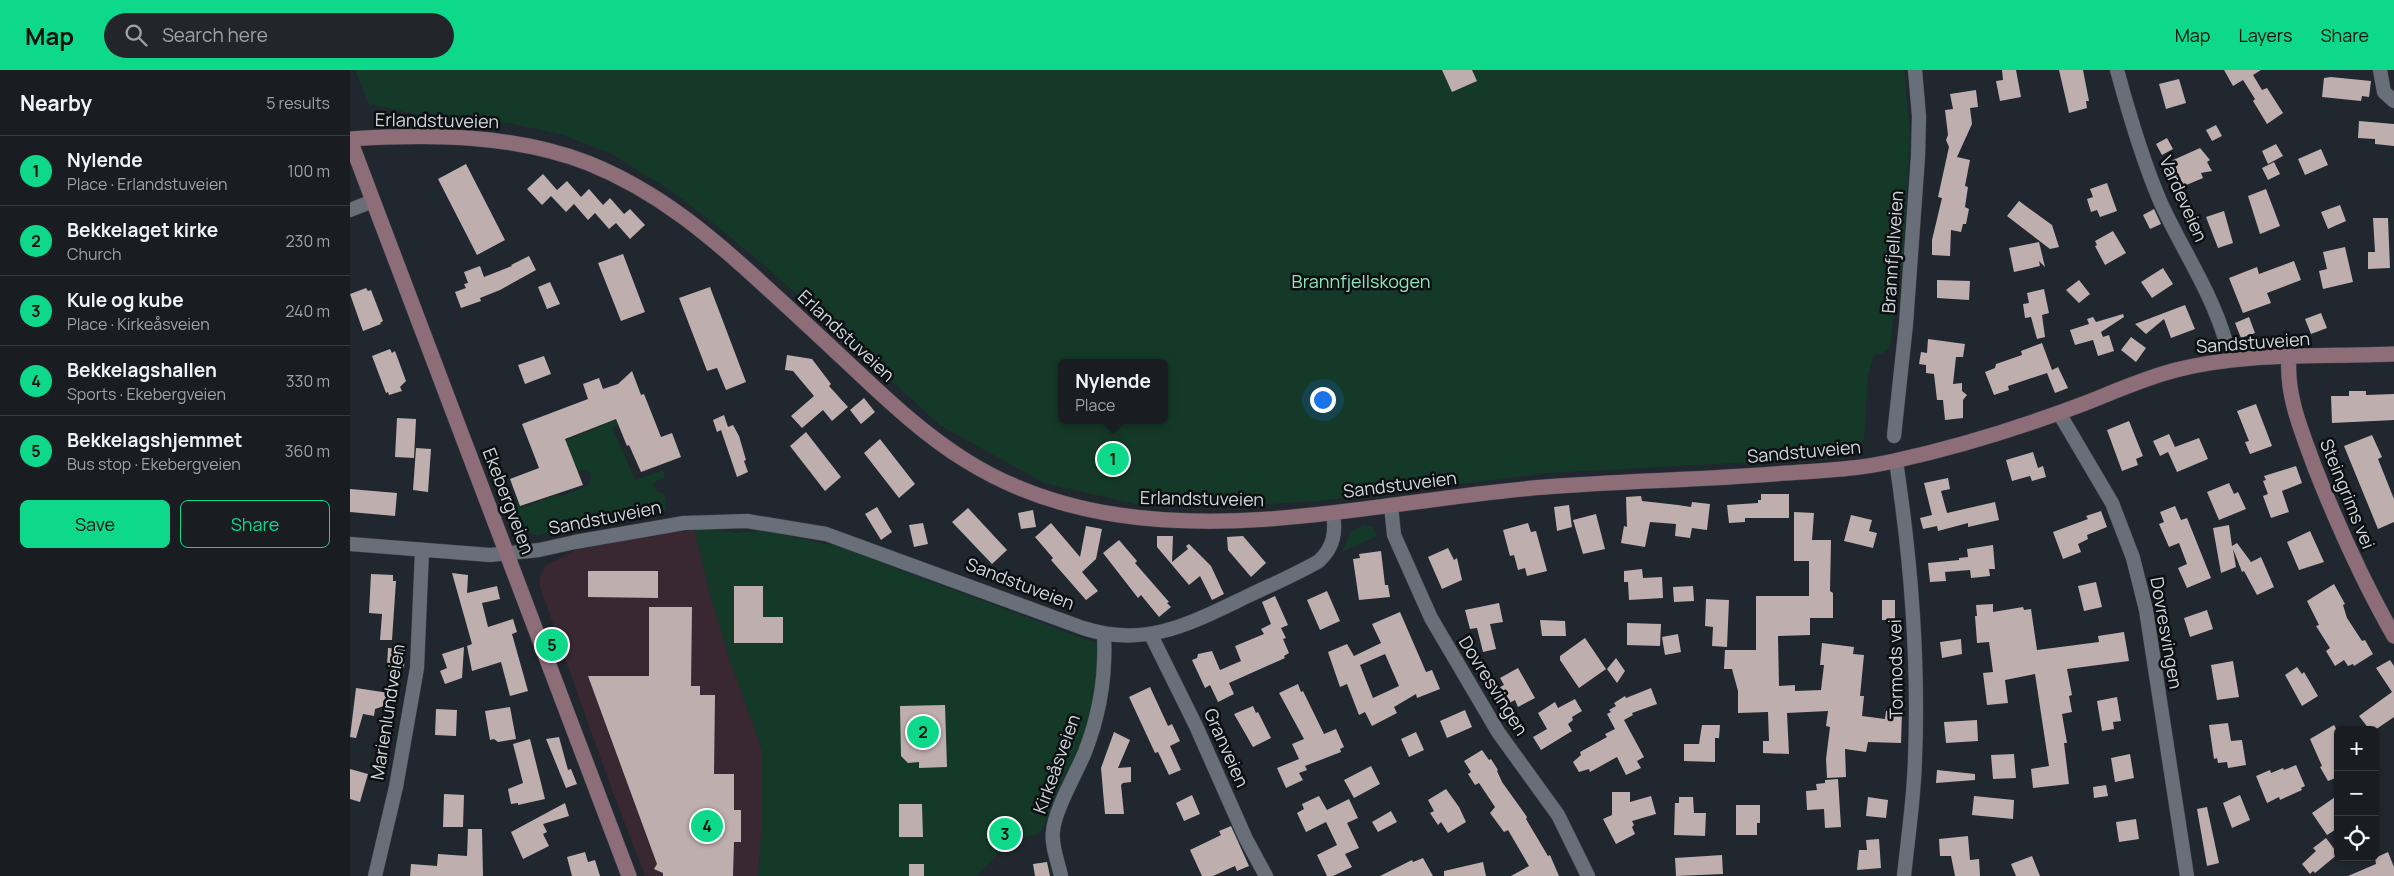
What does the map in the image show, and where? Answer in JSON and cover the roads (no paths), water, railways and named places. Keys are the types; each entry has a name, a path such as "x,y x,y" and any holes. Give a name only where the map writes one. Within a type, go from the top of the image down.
{"street":[{"name":"Brannfjellveien","path":"1894,436 1906,324 1918,157 1919,116 1915,70"},
{"name":"Vardeveien","path":"2117,70 2150,177 2201,279 2218,317 2225,339"},
{"path":"2380,70 2384,92 2394,101"},
{"name":"Erlandstuveien","path":"350,140 451,137 506,142 569,157 633,184 679,212 714,239 892,404 930,435 980,468 1039,495 1099,512 1156,520 1228,521 1334,513"},
{"name":"Ekebergveien","path":"350,140 629,876"},
{"path":"350,210 373,201"},
{"name":"Sandstuveien","path":"350,544 470,554 508,553 539,550 684,523 731,520 769,523 826,534 862,546 1104,635 1133,637 1175,629 1211,614 1319,561 1328,552 1334,537 1334,513 1544,487 1720,479 1831,470 1896,461 1975,440 2058,413 2176,370 2230,360 2394,354"},
{"name":"Steingrims vei","path":"2289,358 2290,391 2308,447 2343,538 2366,587 2394,636"},
{"name":"Dovresvingen","path":"2058,413 2112,503 2133,558 2146,610 2187,876"},
{"name":"Tormods vei","path":"1896,461 1913,601 1917,690 1915,761 1904,876"},
{"name":"Dovresvingen","path":"1391,505 1394,535 1431,618 1498,732 1558,815 1588,876"},
{"name":"Marienlundveien","path":"375,876 396,786 417,668 422,551"},
{"name":"Kirkeåsveien","path":"1061,876 1053,829 1086,750 1094,722 1101,690 1105,652 1104,635"},
{"name":"Granveien","path":"1151,635 1202,736 1246,838 1266,876"}],"place":[{"name":"Nylende","path":"1113,459"},
{"name":"Bekkelagshjemmet","path":"552,645"},
{"name":"Bekkelaget kirke","path":"923,732"},
{"name":"Bekkelagshallen","path":"707,826"},
{"name":"Kule og kube","path":"1005,834"}],"park label":[{"name":"Brannfjellskogen","path":"1361,282"}]}
